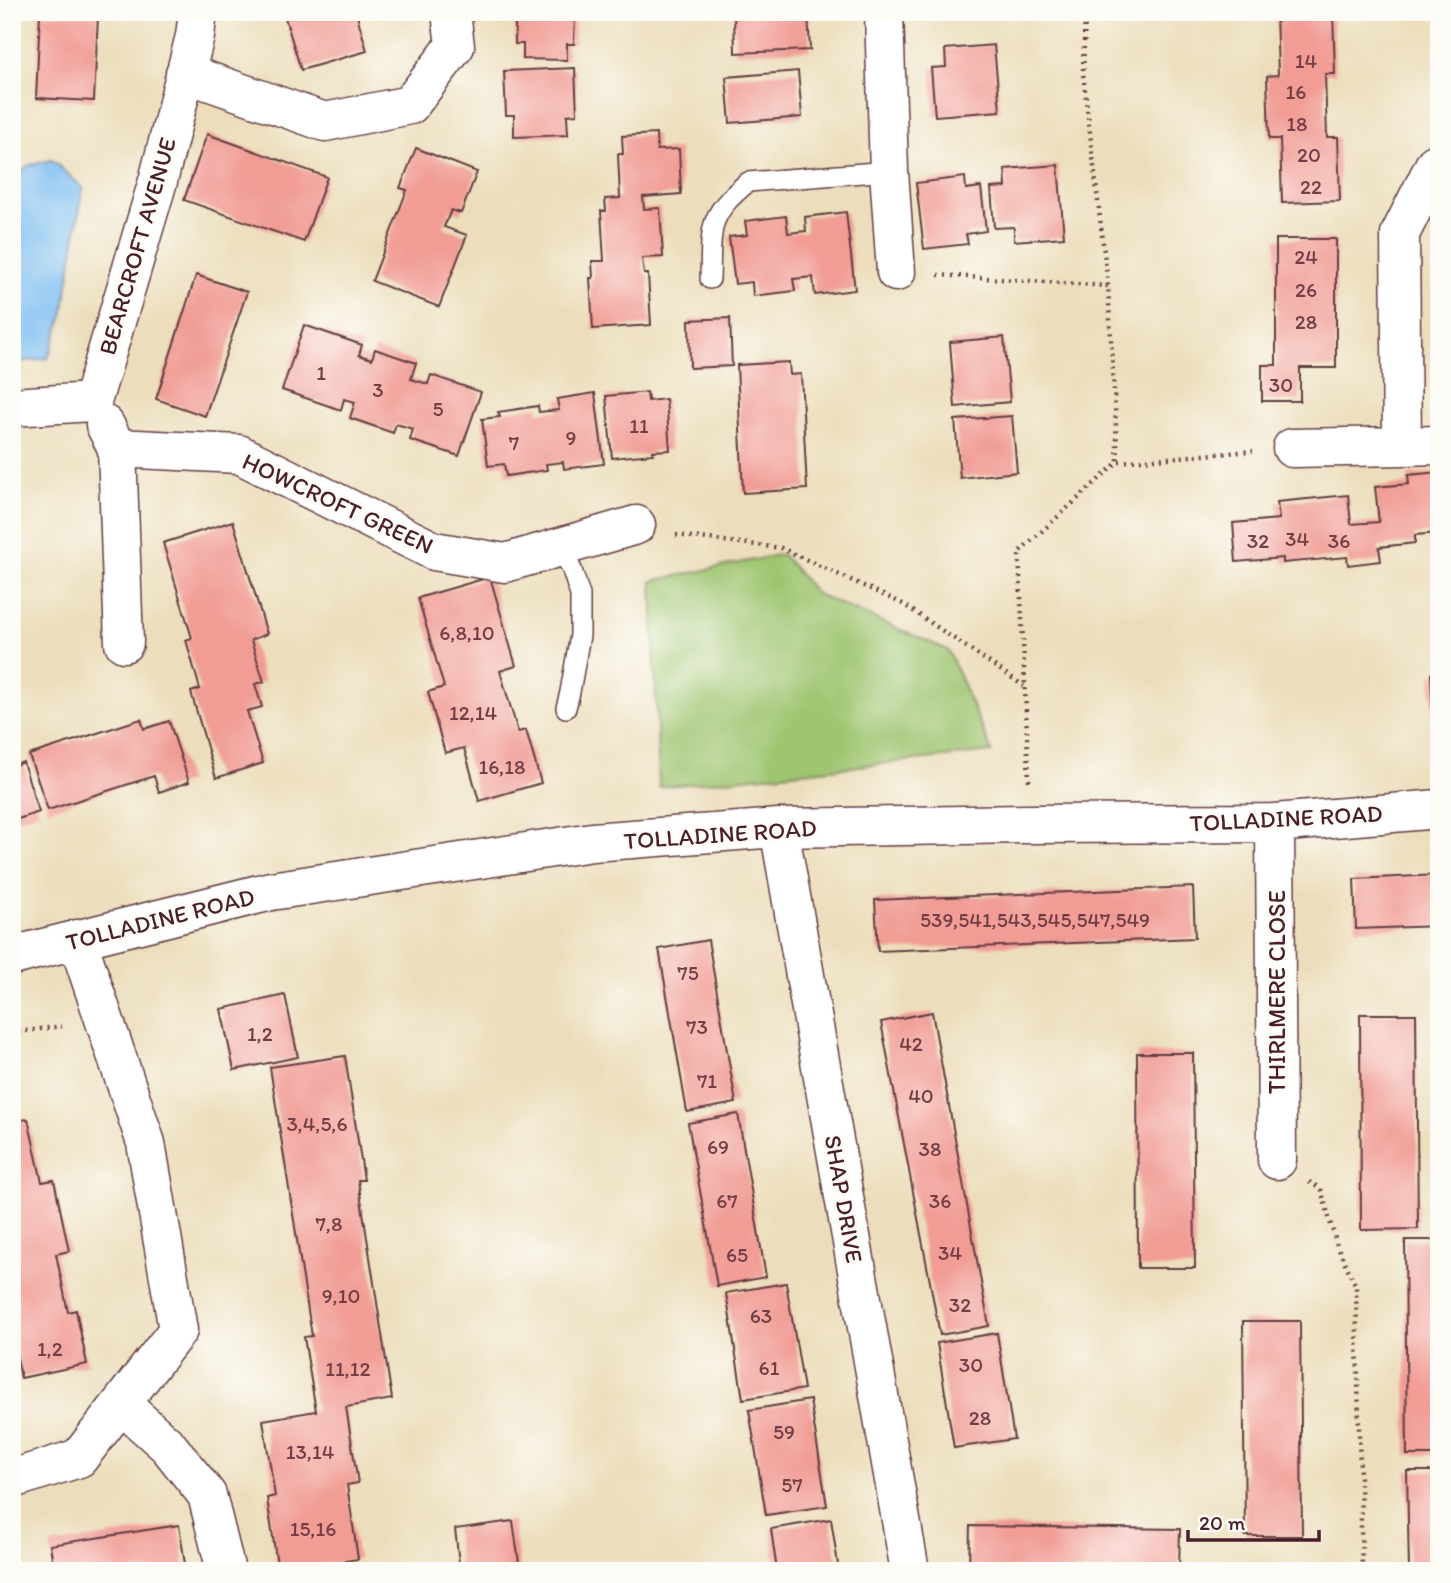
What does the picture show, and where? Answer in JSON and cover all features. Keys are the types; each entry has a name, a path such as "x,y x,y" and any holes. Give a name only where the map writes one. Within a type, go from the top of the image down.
{"street":[{"name":"BEARCROFT AVENUE","path":"92,402 158,181 195,36 198,12"},
{"path":"185,73 325,122 410,105 455,46 451,12"},
{"path":"884,12 889,171 896,272"},
{"path":"1292,448 1421,446 1400,234 1435,164 1439,162"},
{"path":"12,407 92,402 117,448 124,643"},
{"name":"HOWCROFT GREEN","path":"117,448 239,454 434,551 505,563 636,524"},
{"name":"TOLLADINE ROAD","path":"12,956 271,891 593,842 779,828 1275,823 1439,809"},
{"name":"THIRLMERE CLOSE","path":"1275,823 1276,1160"},
{"name":"SHAP DRIVE","path":"779,828 910,1571"},
{"path":"12,1479 79,1458 178,1330 146,1143 77,940"},
{"path":"121,1404 168,1446 206,1495 226,1571"}],"lane":[{"path":"710,279 715,222 731,197 748,182 889,171"},
{"path":"561,547 580,595 580,635 566,708"}],"path":[{"path":"1085,12 1083,73 1108,286 1118,462"},
{"path":"896,272 1108,286"},
{"path":"1031,824 1019,552 1118,462 1292,448"},
{"path":"636,524 652,531 781,548 903,604 1025,687"},
{"path":"12,1032 104,1020"},
{"path":"1276,1160 1321,1189 1337,1246 1356,1286 1362,1571"}],"green space":[{"path":"782,554 816,594 948,650 992,752 659,787 652,581"}],"water":[{"path":"52,160 83,188 63,316 48,358 12,363 12,178 30,165"}],"building":[{"path":"356,12 367,51 301,70 284,14"},
{"path":"515,12 575,12 574,44 567,44 567,60 523,59 523,44 515,44"},
{"path":"734,12 808,12 810,50 735,53"},
{"path":"1276,12 1333,12 1335,74 1325,74 1327,137 1338,137 1340,201 1282,203 1280,139 1269,139 1267,76 1278,75"},
{"path":"40,14 98,16 94,101 36,98"},
{"path":"994,45 1000,111 935,116 931,68 946,67 945,49"},
{"path":"575,68 577,114 567,115 568,135 514,137 514,115 506,115 504,71"},
{"path":"798,71 802,117 730,123 726,77"},
{"path":"207,134 327,177 304,242 184,200"},
{"path":"656,134 657,150 679,149 681,194 643,197 644,209 660,208 663,257 642,258 644,274 648,274 651,325 593,329 590,278 593,278 592,261 604,261 601,211 606,211 605,199 620,198 618,154 623,154 622,136"},
{"path":"416,148 477,172 461,213 451,210 444,227 467,235 439,307 372,281 407,190 400,188"},
{"path":"1058,165 1064,237 1014,241 1014,227 994,228 991,188 1006,187 1005,169"},
{"path":"965,177 966,189 981,187 986,231 966,234 968,244 924,249 916,183"},
{"path":"846,212 855,290 815,295 813,277 793,279 795,291 753,296 752,282 735,284 729,237 747,235 745,221 786,216 788,233 806,231 805,217"},
{"path":"1276,239 1336,239 1336,368 1300,368 1300,401 1262,401 1262,365 1276,365"},
{"path":"196,275 247,292 205,416 156,399"},
{"path":"730,318 732,366 690,368 689,320"},
{"path":"304,325 362,345 359,355 372,359 375,349 416,363 411,379 428,384 431,375 481,392 459,456 410,440 413,429 396,424 393,433 350,418 355,402 344,399 341,410 282,390"},
{"path":"1004,337 1010,402 955,407 950,342"},
{"path":"789,362 790,375 801,374 807,489 743,493 737,365"},
{"path":"647,392 648,401 666,399 670,450 612,458 606,396"},
{"path":"595,393 604,464 564,469 563,462 546,464 547,470 506,476 504,464 488,466 482,419 500,417 498,412 538,406 539,412 559,410 557,399"},
{"path":"1012,416 1017,472 960,478 955,420"},
{"path":"1439,472 1439,533 1415,535 1415,543 1379,547 1381,561 1348,565 1347,557 1283,563 1283,558 1236,562 1233,523 1279,519 1277,502 1348,495 1351,524 1379,522 1375,487 1409,484 1408,475"},
{"path":"233,521 267,634 251,640 264,682 255,684 262,707 247,711 263,763 216,778 191,692 200,689 186,640 192,638 163,543"},
{"path":"490,577 516,666 500,671 518,732 526,730 541,783 479,801 464,748 445,753 428,692 444,687 418,598"},
{"path":"1439,673 1439,738 1434,738 1431,674"},
{"path":"141,719 144,729 169,721 189,782 159,792 154,776 48,810 29,755"},
{"path":"23,762 39,812 12,821 12,766"},
{"path":"1439,875 1439,926 1356,929 1354,879"},
{"path":"1193,887 1195,938 878,951 875,900"},
{"path":"708,940 736,1103 687,1112 659,949"},
{"path":"285,995 298,1057 234,1070 221,1009"},
{"path":"932,1012 989,1326 940,1335 881,1022"},
{"path":"1360,1014 1416,1014 1418,1229 1361,1230"},
{"path":"1137,1053 1193,1053 1195,1268 1138,1268"},
{"path":"345,1056 364,1180 358,1180 392,1399 346,1407 358,1483 347,1485 358,1559 278,1571 267,1498 275,1496 263,1420 316,1411 304,1337 312,1336 270,1067"},
{"path":"12,1081 21,1120 28,1119 42,1182 54,1180 69,1251 56,1254 68,1312 76,1310 87,1364 21,1378 12,1333"},
{"path":"738,1114 766,1277 717,1286 688,1123"},
{"path":"1405,1240 1439,1240 1439,1455 1407,1455"},
{"path":"786,1283 804,1389 743,1399 726,1293"},
{"path":"1243,1321 1300,1321 1302,1536 1245,1536"},
{"path":"997,1333 1014,1439 954,1448 937,1343"},
{"path":"810,1400 827,1506 766,1515 749,1410"},
{"path":"1407,1471 1439,1471 1439,1571 1409,1571"},
{"path":"831,1519 839,1571 777,1571 771,1529"},
{"path":"513,1521 520,1570 460,1571 455,1529"},
{"path":"179,1525 186,1571 54,1571 50,1545"},
{"path":"970,1526 1180,1529 1179,1571 969,1571"}]}
